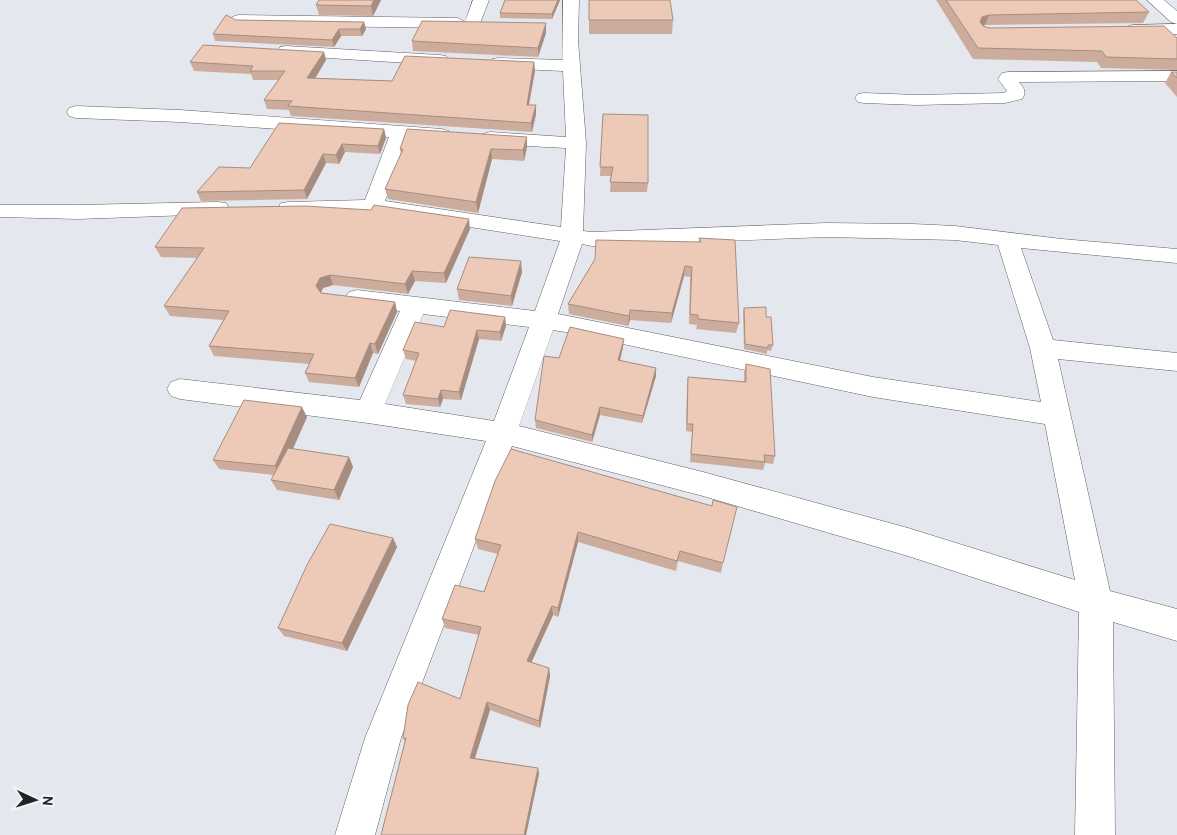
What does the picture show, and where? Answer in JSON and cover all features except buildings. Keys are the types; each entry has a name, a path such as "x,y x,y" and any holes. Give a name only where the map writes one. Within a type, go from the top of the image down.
{"street":[{"path":"473,23 481,0"},
{"path":"355,835 384,738 502,433 569,251 572,238 576,143 570,0"},
{"path":"1155,0 1177,19"},
{"path":"238,20 492,24"},
{"path":"550,26 570,26"},
{"path":"1112,30 1177,29"},
{"path":"266,50 454,61"},
{"path":"484,62 572,66"},
{"path":"864,98 917,100 1005,98 1016,94 1016,90 1008,78 1177,76"},
{"path":"76,112 180,116 576,143"},
{"path":"373,206 400,132"},
{"path":"268,208 373,206 572,238 611,239 836,230 934,231 1177,256"},
{"path":"0,211 78,212 240,208"},
{"path":"1007,239 1043,348 1096,602 1095,835"},
{"path":"333,295 543,319 873,387 1057,415"},
{"path":"368,412 415,304"},
{"path":"1043,348 1177,362"},
{"path":"180,389 368,412 502,433 703,484 908,542 1096,602 1177,625"}]}
